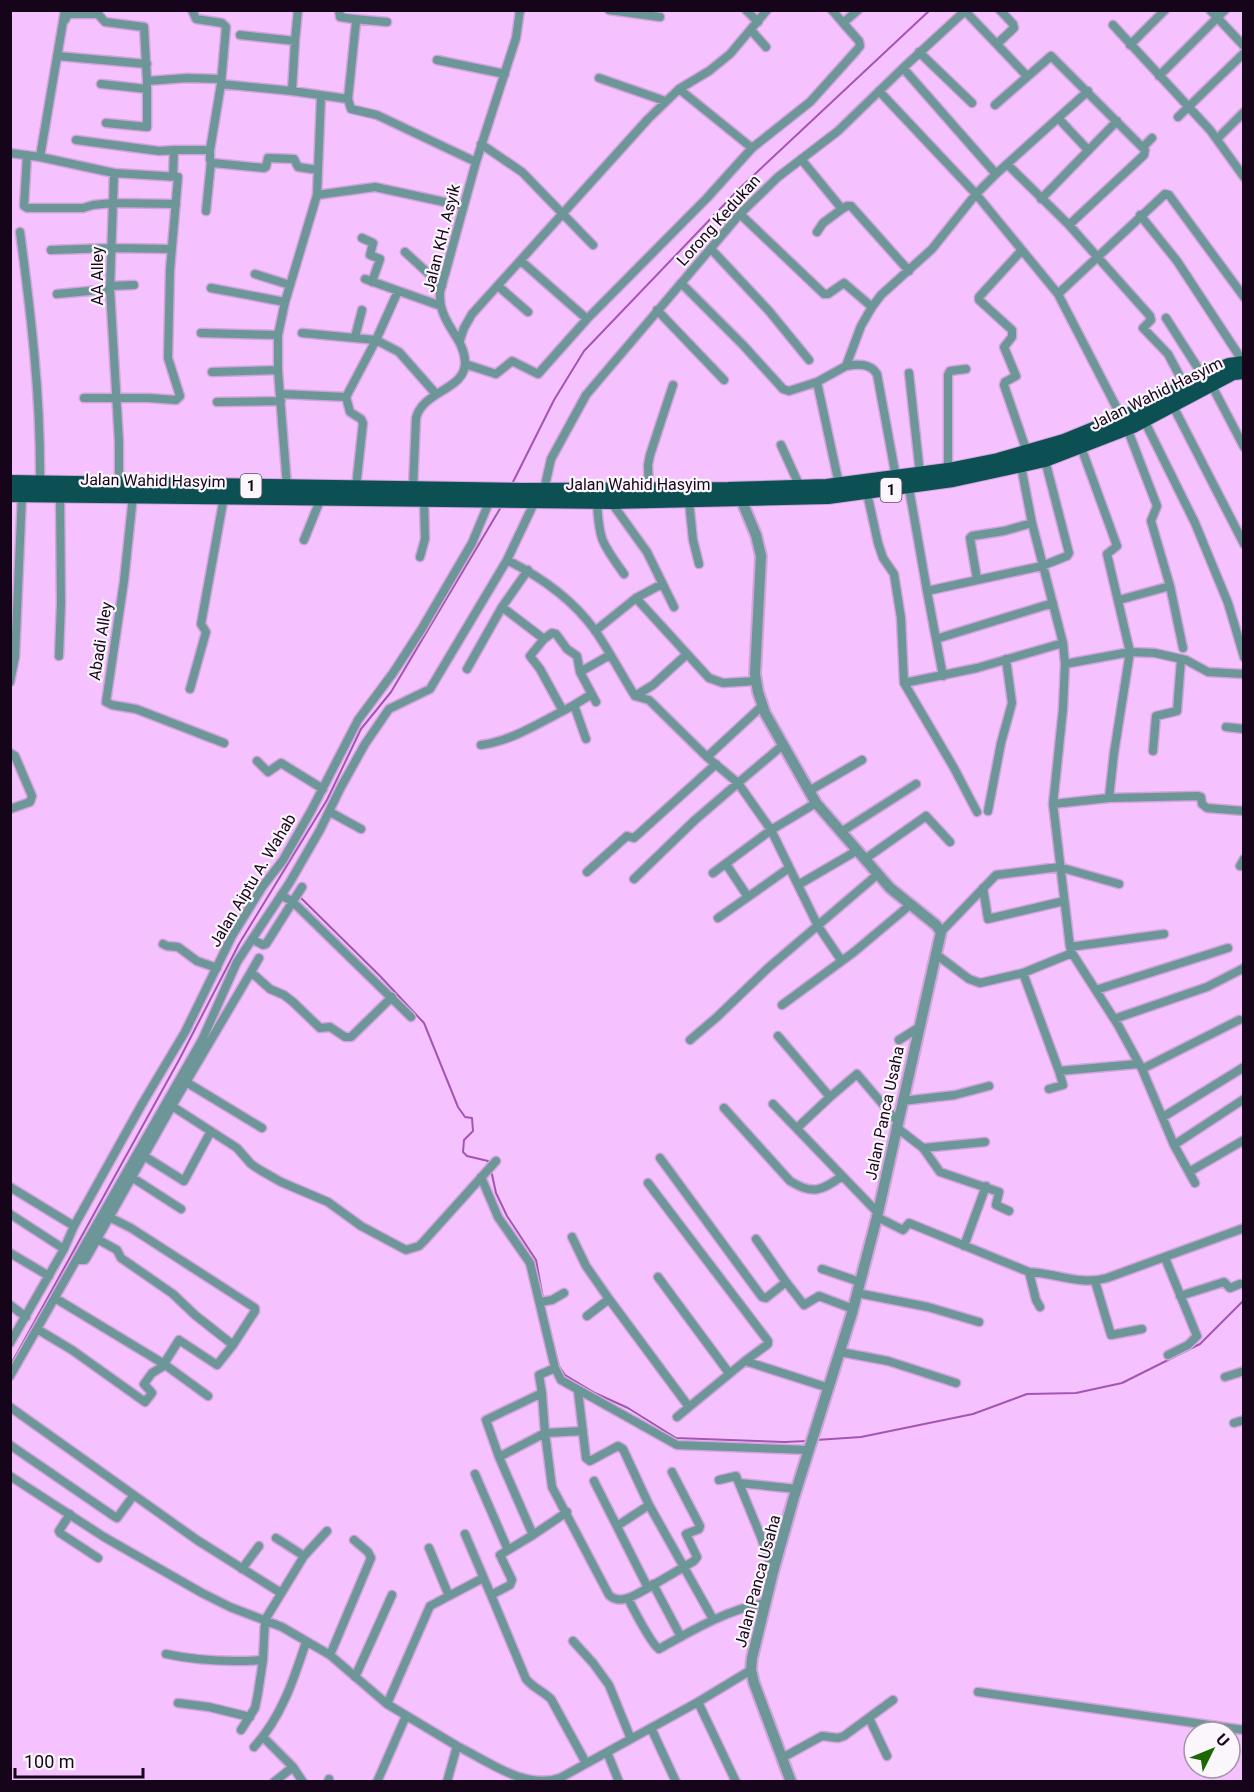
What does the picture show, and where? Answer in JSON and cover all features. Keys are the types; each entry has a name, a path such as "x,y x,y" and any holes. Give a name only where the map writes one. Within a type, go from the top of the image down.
{"highway":[{"name":"Jalan Wahid Hasyim","path":"10,482 93,489 133,496 424,499 649,489 800,487 839,484 948,470 998,460 1124,423 1144,420 1173,406 1207,380 1239,360"},
{"name":"Jalan Wahid Hasyim","path":"540,495 604,502 689,501 828,497 909,488 1045,460 1081,447 1185,386 1244,372"},
{"name":"Jalan Wahid Hasyim","path":"16,495 60,495 120,484 414,488 492,496"}],"street":[{"path":"40,157 65,10"},
{"path":"192,10 194,17 198,20 222,22 225,25 220,82 210,150 212,162 206,210"},
{"path":"292,91 298,10"},
{"path":"339,10 340,17 387,22"},
{"name":"Jalan KH. Asyik","path":"465,364 460,340 441,306 442,286 481,144 516,38 520,10"},
{"path":"609,10 660,17"},
{"path":"746,10 758,22"},
{"path":"460,340 472,314 665,101 724,58 767,10"},
{"path":"414,488 416,414 421,404 458,379 462,375 465,364 487,373 496,374 512,361 538,375 587,319 707,198 752,148 810,102 858,49 859,41 832,10"},
{"path":"843,23 858,10"},
{"path":"997,44 1014,28 1000,10"},
{"path":"1130,45 1165,10"},
{"path":"1210,10 1244,46"},
{"path":"1159,76 1225,10"},
{"path":"965,11 1027,76"},
{"name":"Lorong Kedukan","path":"213,1022 237,962 290,882 330,812 352,767 382,718 394,705 430,689 507,560 540,495 551,459 586,395 740,214 778,177 838,130 965,11"},
{"path":"63,23 68,14 98,14 105,22 144,27 147,64 147,127 106,123"},
{"path":"354,20 356,22 349,106 353,110 377,115 476,162"},
{"path":"1113,24 1217,139 1244,177"},
{"path":"751,30 766,47"},
{"path":"240,34 296,41"},
{"path":"920,52 972,103"},
{"path":"1178,117 1244,52"},
{"path":"57,56 147,64"},
{"path":"995,105 1051,56 1143,147 1144,155 1069,225"},
{"path":"437,60 505,74"},
{"path":"903,68 996,174"},
{"path":"101,84 147,85 187,78 348,99"},
{"path":"599,78 665,101"},
{"path":"679,89 752,148"},
{"path":"879,91 976,194 1058,294 1124,423 1157,506 1151,521 1170,586 1183,648"},
{"path":"846,366 861,326 881,295 932,249 976,194 996,174 1088,91"},
{"path":"287,486 278,370 278,335 285,302 316,195 321,96"},
{"path":"1217,139 1244,112"},
{"path":"1059,119 1088,150"},
{"path":"1041,199 1117,121"},
{"path":"1143,147 1152,138"},
{"path":"76,140 159,151 210,150"},
{"path":"481,144 522,172 593,245"},
{"path":"173,175 174,150"},
{"path":"10,153 114,173 178,177 170,270 168,358 180,396 176,400 84,398"},
{"path":"27,155 25,208 83,208 113,203 176,204"},
{"path":"212,162 264,168 268,158 294,159 298,167 318,170"},
{"path":"801,159 842,209"},
{"path":"1008,165 1098,255 1150,316 1151,320 1143,328 1168,354 1185,386"},
{"name":"AA Alley","path":"114,173 110,288 120,484"},
{"path":"316,195 375,187 463,206"},
{"path":"1058,294 1140,215 1164,194 1168,194 1244,297"},
{"path":"817,232 823,223 842,209 851,206 909,271"},
{"path":"740,214 824,294 828,294 844,283 872,307"},
{"path":"1140,215 1177,261 1239,360"},
{"path":"20,232 36,356 40,483"},
{"path":"362,238 373,243 370,255 380,259 368,280 441,306"},
{"path":"51,250 172,249"},
{"path":"711,249 769,311 809,360"},
{"path":"1021,251 980,297 980,300 1012,330 1012,337 1004,347 1016,376 1004,385 1027,452"},
{"path":"405,252 442,286"},
{"path":"521,261 587,319"},
{"path":"255,274 290,285"},
{"path":"681,283 783,389 789,391 817,382 846,366 872,368 877,374 896,477"},
{"path":"57,294 134,285"},
{"path":"498,286 528,312"},
{"path":"211,288 285,302"},
{"path":"356,487 362,420 350,412 345,397 376,340 398,291"},
{"path":"355,338 362,310"},
{"path":"657,310 724,380"},
{"path":"1166,318 1207,380 1244,447"},
{"path":"201,333 278,335"},
{"path":"302,333 376,340 399,352 436,394"},
{"path":"948,470 948,375 950,371 966,369"},
{"path":"212,372 278,370"},
{"path":"909,373 920,474"},
{"path":"817,382 839,484"},
{"path":"649,489 650,455 674,385"},
{"path":"217,402 345,397"},
{"path":"1173,406 1244,544"},
{"path":"1144,420 1195,523 1228,603 1244,657"},
{"path":"781,445 800,487"},
{"path":"1081,447 1117,546 1107,554 1130,652 1109,798"},
{"path":"927,591 1042,566 1065,557 1069,553 1045,460"},
{"path":"1021,466 1042,566 1063,643 1064,710 1053,804 1071,950 1140,1066 1174,1144 1195,1183"},
{"path":"909,488 943,676"},
{"path":"867,493 880,550 894,574 901,618 904,684 954,768 977,812"},
{"path":"10,682 15,657 16,495"},
{"path":"59,656 60,495"},
{"name":"Abadi Alley","path":"133,496 124,581 106,702 136,709 224,743"},
{"name":"Jalan Aiptu A. Wahab","path":"10,1343 64,1249 74,1226 196,1014 232,936 263,886 283,860 358,720 393,673 472,543 492,496"},
{"path":"190,689 206,632 201,624 224,497"},
{"path":"304,540 321,498"},
{"path":"420,557 425,539 424,499"},
{"path":"741,499 756,536 761,556 756,681 762,706 816,803 890,888 936,925 941,932 996,875 1059,867 1119,884"},
{"path":"689,501 693,540 699,564"},
{"path":"604,502 598,530 602,543 624,574"},
{"path":"604,502 647,552 674,607"},
{"path":"977,579 970,538 1032,523"},
{"path":"507,560 546,582 569,603 595,631 635,696 649,700 707,757 738,783 771,830 818,926 841,960"},
{"path":"467,669 502,607 528,570"},
{"path":"595,631 636,598 662,584"},
{"path":"1119,600 1170,586"},
{"path":"636,598 714,681 730,684 756,681"},
{"path":"936,639 1053,603"},
{"path":"502,607 544,639"},
{"path":"481,745 511,737 563,711 574,705 594,698 580,672 577,656 567,649 556,634 552,633 530,656 540,669 563,711"},
{"path":"904,684 943,676 1063,643"},
{"path":"1065,664 1130,652 1155,653 1186,660 1208,672 1244,674"},
{"path":"635,696 653,685 687,654"},
{"path":"580,672 610,655"},
{"path":"988,811 1001,743 1012,703 1006,659"},
{"path":"1153,751 1156,716 1177,711 1180,660"},
{"path":"574,705 586,739"},
{"path":"707,757 762,706"},
{"path":"1226,727 1244,729"},
{"path":"634,879 695,820 783,745"},
{"path":"10,753 15,756 32,796 30,802 10,809"},
{"path":"809,791 862,760"},
{"path":"256,761 268,772 281,763 323,789"},
{"path":"587,872 627,836 634,838 716,764"},
{"path":"841,832 916,784"},
{"path":"1053,804 1109,798 1197,796 1201,797 1202,804 1207,808 1244,811"},
{"path":"713,873 771,830 816,803"},
{"path":"330,812 361,829"},
{"path":"866,860 926,816 950,842"},
{"path":"798,885 858,850"},
{"path":"726,864 748,897"},
{"path":"718,918 789,868"},
{"path":"690,1040 768,968 878,874"},
{"path":"983,888 988,919 1064,901"},
{"path":"252,939 265,945 301,889"},
{"path":"282,893 293,901 411,1017"},
{"path":"782,1005 910,905"},
{"name":"Jalan Panca Usaha","path":"791,1782 754,1683 751,1670 752,1658 773,1572 853,1309 878,1215 941,932"},
{"path":"937,955 969,979 980,983 1023,973 1071,950 1164,934"},
{"path":"163,944 178,947 197,961 217,968"},
{"path":"1096,990 1228,948"},
{"path":"10,1376 213,1022 259,958"},
{"path":"1114,1019 1207,987 1244,968"},
{"path":"251,972 270,989 293,1002 320,1028 330,1027 347,1038 351,1037 392,997"},
{"path":"1023,973 1063,1085 1049,1089"},
{"path":"196,1014 213,1022"},
{"path":"1059,1071 1140,1066 1239,1020"},
{"path":"77,1260 86,1259 133,1178 186,1082 213,1022"},
{"path":"898,1040 918,1028"},
{"path":"778,1036 830,1097"},
{"path":"1163,1117 1244,1067"},
{"path":"797,1128 857,1074 897,1124 923,1148 940,1172 999,1192 996,1205 1009,1211"},
{"path":"186,1082 262,1128"},
{"path":"902,1101 955,1095 988,1086"},
{"path":"1174,1144 1244,1099"},
{"path":"773,1104 878,1215 903,1230 909,1223 1029,1272 1048,1273 1080,1281 1095,1281 1244,1228"},
{"path":"172,1106 240,1150 249,1162 260,1170 281,1182 328,1202 368,1230 406,1250 419,1246 493,1164"},
{"path":"724,1108 790,1181 801,1188 811,1191 820,1189 829,1186 842,1176"},
{"path":"144,1156 182,1180 186,1180 211,1131"},
{"path":"1189,1172 1244,1140"},
{"path":"923,1148 985,1142"},
{"path":"660,1158 762,1297 766,1298 786,1282"},
{"path":"481,1177 498,1217 530,1263 555,1368 561,1380 677,1445 809,1448"},
{"path":"133,1178 181,1209"},
{"path":"648,1183 768,1341 768,1344 677,1417"},
{"path":"964,1246 986,1186"},
{"path":"10,1187 74,1226"},
{"path":"10,1214 64,1249"},
{"path":"37,1329 85,1358 144,1402 152,1393 144,1384 152,1373 164,1364 179,1340 217,1365 255,1311 255,1308 131,1228 109,1217"},
{"path":"572,1237 583,1260 609,1299 688,1407"},
{"path":"97,1239 117,1250 121,1258 173,1294 233,1345"},
{"path":"756,1239 804,1305 819,1296 853,1309"},
{"path":"10,1253 49,1276"},
{"path":"1164,1258 1197,1338 1168,1354"},
{"path":"822,1269 859,1287 979,1322"},
{"path":"1029,1272 1040,1307"},
{"path":"658,1277 729,1373"},
{"path":"1095,1281 1111,1335 1142,1329"},
{"path":"1180,1296 1224,1282 1230,1288 1240,1284"},
{"path":"541,1302 552,1300 564,1293"},
{"path":"55,1298 164,1364 208,1396"},
{"path":"587,1316 609,1299"},
{"path":"10,1305 26,1317"},
{"path":"840,1352 888,1361 956,1383"},
{"path":"745,1361 829,1388"},
{"path":"555,1368 540,1375 552,1487 609,1595 615,1600 628,1598 651,1586 694,1561 697,1555 686,1533 700,1528 672,1472"},
{"path":"1225,1377 1244,1371"},
{"path":"578,1391 588,1460 618,1446 622,1448 649,1505 713,1619"},
{"path":"533,1535 486,1420 542,1393"},
{"path":"10,1407 41,1427 133,1496 281,1593"},
{"path":"500,1457 545,1434 583,1431"},
{"path":"10,1445 117,1518 133,1496"},
{"path":"475,1474 508,1550"},
{"path":"719,1480 735,1475 773,1572"},
{"path":"10,1476 104,1537 202,1593 230,1607 266,1620 330,1655 387,1704 513,1778 536,1781 561,1780 586,1763 698,1702 751,1670"},
{"path":"594,1481 617,1526 681,1636"},
{"path":"739,1483 797,1489"},
{"path":"617,1526 649,1505"},
{"path":"491,1595 511,1582 512,1578 500,1556 502,1553 567,1512"},
{"path":"70,1514 59,1531 60,1533 98,1558"},
{"path":"241,1730 255,1708 263,1660 266,1620 304,1556 327,1531"},
{"path":"465,1534 526,1679 551,1700 586,1763"},
{"path":"276,1538 304,1556"},
{"path":"330,1655 370,1558 368,1552 354,1540"},
{"path":"242,1569 259,1546"},
{"path":"429,1548 449,1596"},
{"path":"387,1704 430,1606 483,1578"},
{"path":"355,1677 392,1595"},
{"path":"628,1598 657,1648 713,1619 765,1603"},
{"path":"254,1747 274,1722 295,1674 306,1641"},
{"path":"573,1641 609,1686 632,1738"},
{"path":"166,1654 186,1659 263,1660"},
{"path":"978,1692 1244,1730"},
{"path":"782,1758 822,1736 838,1738 844,1736 893,1700"},
{"path":"698,1702 736,1782"},
{"path":"178,1703 209,1707 250,1717"},
{"path":"377,1782 406,1716"},
{"path":"869,1718 886,1756"},
{"path":"651,1728 676,1782"},
{"path":"263,1737 293,1767 303,1782"},
{"path":"447,1782 457,1746"},
{"path":"607,1752 619,1782"},
{"path":"274,1782 293,1767"}],"waterway":[{"path":"511,486 554,400 584,351 740,188 930,10"},
{"path":"10,1366 179,1060 239,944 327,800 361,729 391,692 501,507"},
{"path":"299,896 424,1023 458,1107 465,1117 472,1118 473,1131 464,1140 463,1152 467,1156 488,1161 489,1164"},
{"path":"491,1170 496,1193 507,1216 536,1260 543,1298"},
{"path":"816,1440 861,1437 973,1414 1027,1394 1076,1393 1122,1383 1200,1344 1244,1300"},
{"path":"548,1322 559,1366 565,1375 595,1393 628,1408 676,1438 807,1441"}]}
